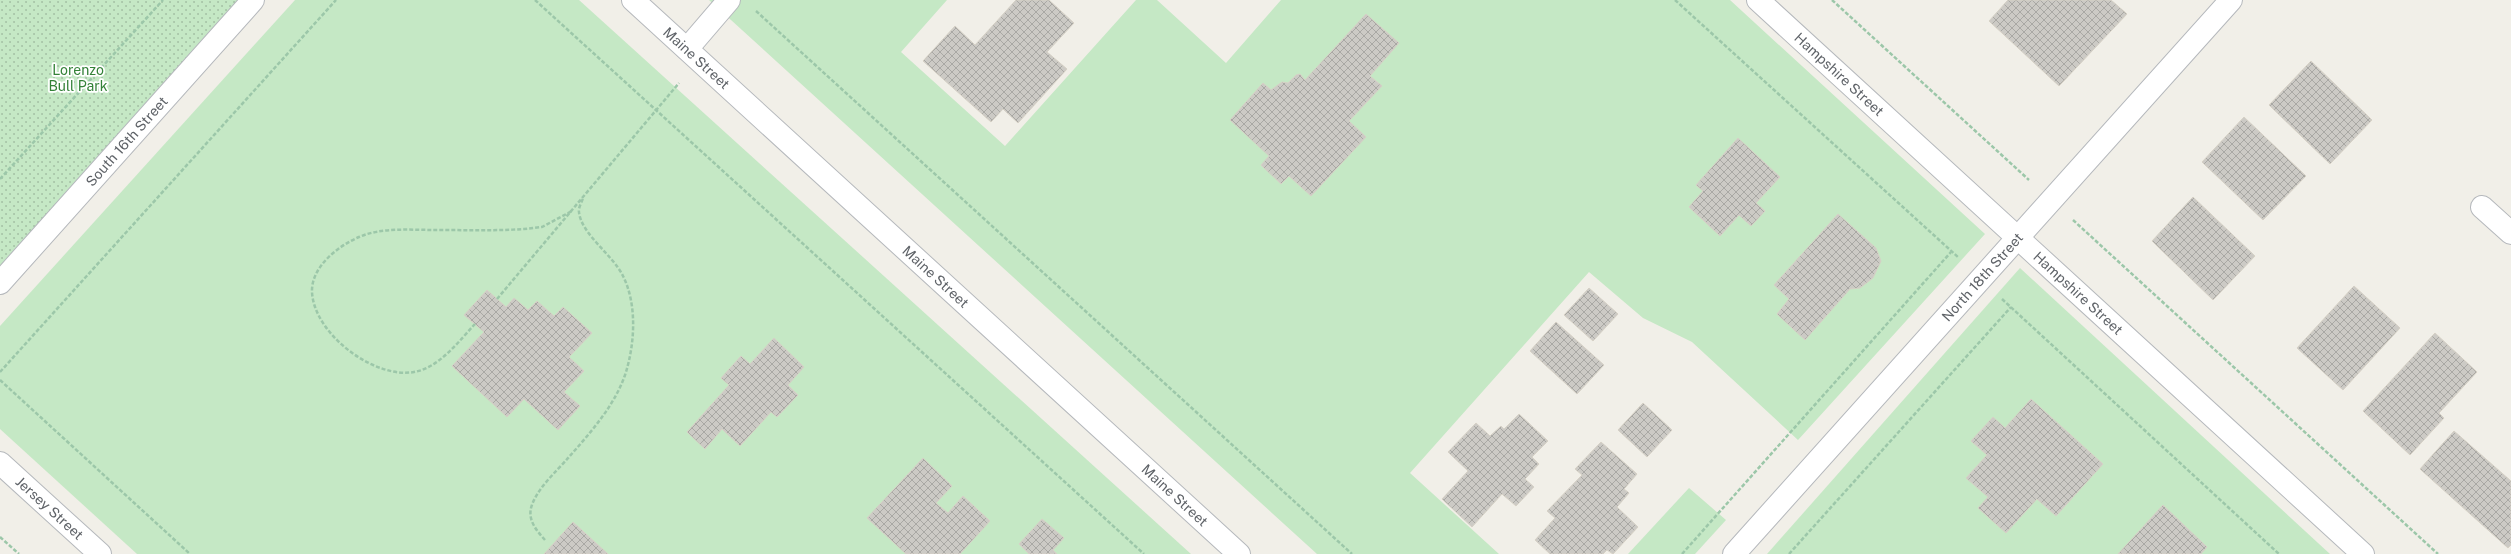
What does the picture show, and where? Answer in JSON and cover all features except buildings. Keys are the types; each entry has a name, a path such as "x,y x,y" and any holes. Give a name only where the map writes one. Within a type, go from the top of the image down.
{"street":[{"name":"South 16th Street","path":"0,283 253,0"},
{"name":"Maine Street","path":"633,0 1239,554"},
{"path":"692,54 729,0"},
{"name":"Hampshire Street","path":"1758,0 2019,237 2363,554"},
{"name":"North 18th Street","path":"1734,554 2231,0"},
{"path":"2482,207 2511,233"},
{"name":"Jersey Street","path":"0,462 100,554"}],"path":[{"path":"0,179 163,0"},
{"path":"0,372 336,0"},
{"path":"535,0 1144,554"},
{"path":"1832,0 2438,554"},
{"path":"755,10 1352,554"},
{"path":"497,299 656,110 692,54"},
{"path":"545,540 534,528 531,519 531,508 555,473 603,416 626,372 632,344 631,306 628,287 618,265 582,223 578,211 583,198"},
{"path":"475,324 452,348 430,366 415,372 398,373 371,365 346,349 329,332 316,311 312,291 316,275 327,259 340,247 359,237 388,230 524,230 542,227 572,211"},
{"path":"1682,554 1951,252"},
{"path":"1790,554 2011,307"},
{"path":"0,380 190,554"},
{"path":"0,537 19,554"}],"green space":[{"name":"Lorenzo Bull Park","path":"0,0 253,0 0,283"},
{"path":"295,0 579,0 1191,554 137,554 0,429 0,326"},
{"path":"709,0 947,0 901,52 1005,146 1136,0 1157,0 1226,63 1281,0 1730,0 1985,234 1798,440 1692,342 1643,318 1589,272 1410,473 1499,554 1317,554"},
{"path":"2020,268 2330,554 1767,554"},
{"path":"1689,488 1726,520 1695,554 1628,554"}]}
